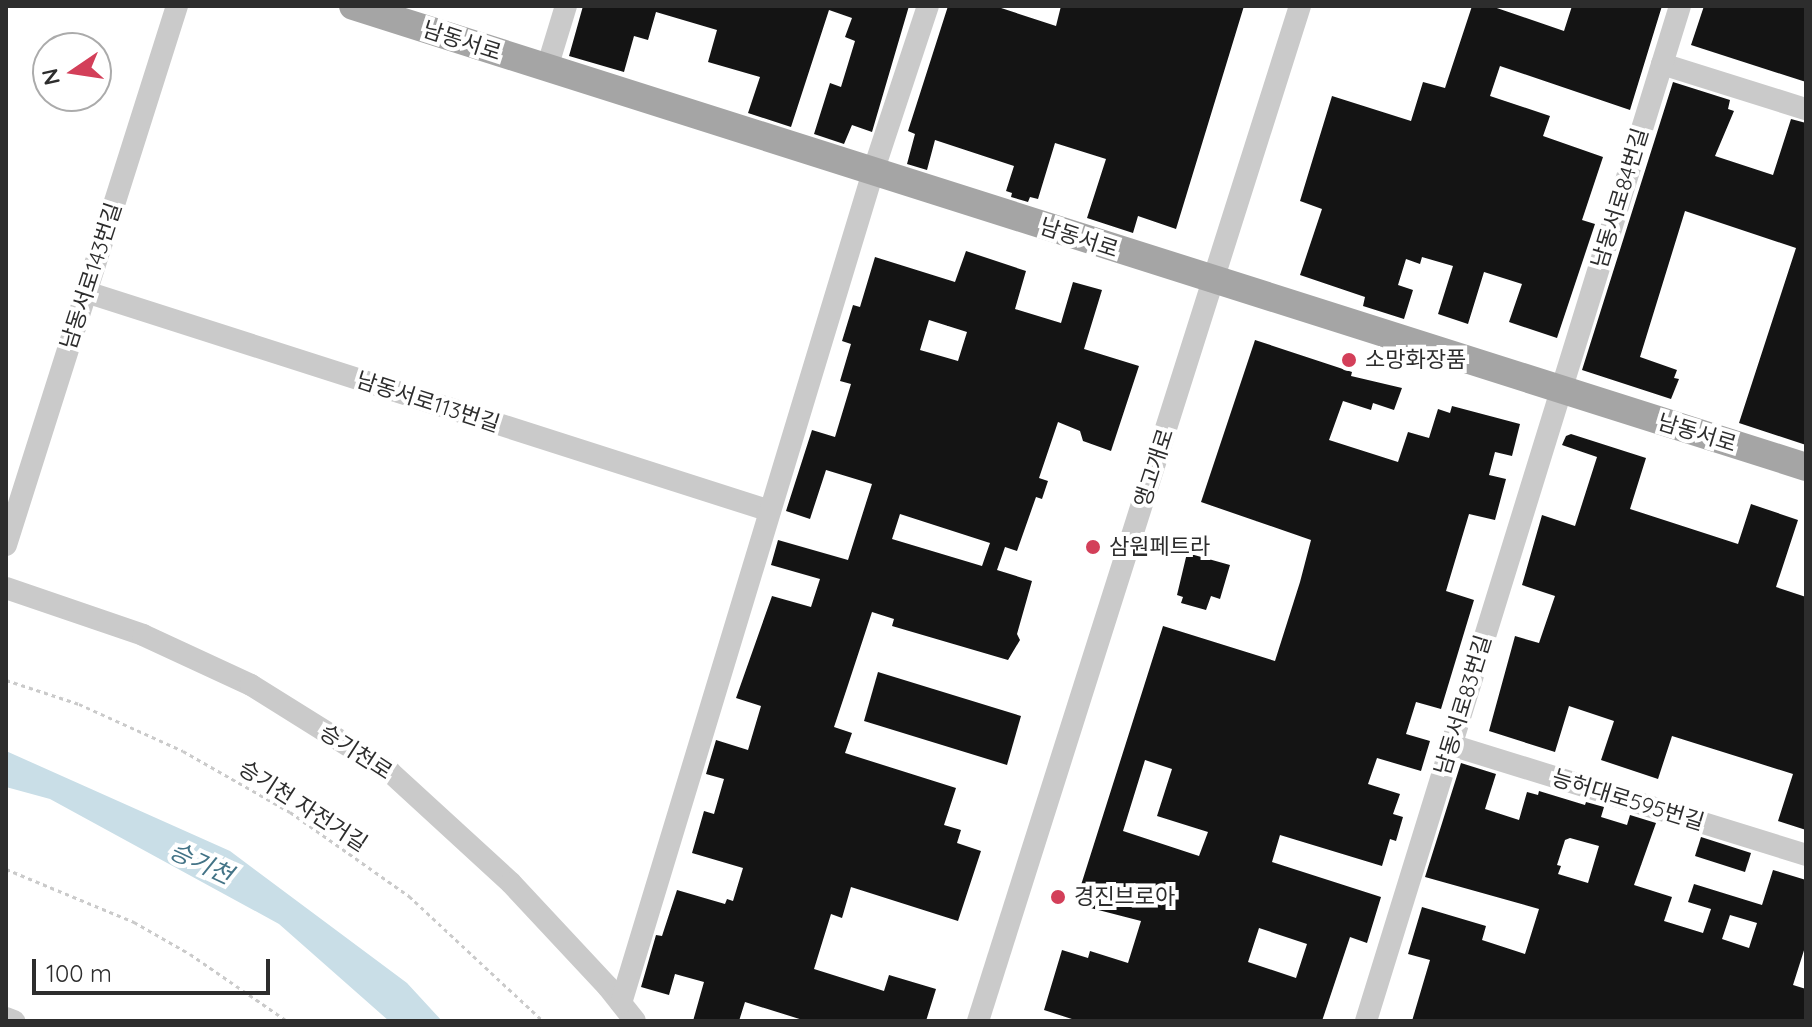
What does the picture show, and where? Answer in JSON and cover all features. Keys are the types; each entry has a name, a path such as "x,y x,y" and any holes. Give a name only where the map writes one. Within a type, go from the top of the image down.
{"main road":[{"name":"남동서로","path":"353,6 1806,467"}],"street":[{"name":"남동서로143번길","path":"6,545 177,6"},
{"path":"547,68 566,6"},
{"path":"621,1003 873,172 928,6"},
{"name":"앵고개로","path":"978,1021 1300,6"},
{"name":"남동서로84번길","path":"1560,390 1680,6"},
{"path":"1662,64 1806,109"},
{"name":"남동서로113번길","path":"86,292 770,511"},
{"name":"남동서로83번길","path":"1366,1021 1560,390"},
{"name":"승기천로","path":"6,588 143,635 251,685 390,772 511,883 635,1021"},
{"name":"능허대로595번길","path":"1451,745 1806,855"},
{"path":"6,1018 14,1021"}],"path":[{"name":"승기천 자전거길","path":"6,680 79,704 183,751 290,812 409,896 543,1021"},
{"path":"6,869 134,922 190,954 287,1021"}],"water":[{"name":"승기천","path":"6,751 230,851 407,983 442,1021 389,1021 279,924 50,799 6,787"}],"building":[{"path":"583,6 909,6 872,132 852,125 844,144 814,134 830,83 841,87 855,41 845,37 852,18 829,10 791,127 748,113 760,77 708,62 717,30 656,12 648,40 634,36 624,72 569,56"},
{"path":"948,6 995,6 1056,26 1061,6 1244,6 1176,229 1138,216 1133,233 1087,218 1106,159 1055,143 1038,199 1030,197 1028,202 1011,197 1012,193 1006,191 1014,166 935,140 927,170 907,164 915,134 908,131"},
{"path":"1472,6 1491,6 1564,31 1572,6 1662,6 1630,110 1500,66 1490,96 1550,116 1543,136 1603,157 1582,220 1595,224 1557,338 1509,322 1522,284 1484,272 1468,324 1438,314 1453,266 1422,257 1420,264 1406,259 1398,285 1413,290 1404,319 1363,306 1365,297 1300,275 1322,209 1300,201 1332,96 1411,121 1423,82 1445,88"},
{"path":"1704,6 1806,6 1806,82 1691,45"},
{"path":"1673,82 1730,100 1728,109 1734,111 1715,156 1773,175 1791,119 1806,123 1806,445 1739,423 1796,248 1685,211 1640,357 1677,370 1674,378 1679,379 1671,399 1582,370"},
{"path":"966,251 1026,271 1015,309 1061,323 1073,282 1102,290 1084,349 1139,366 1111,451 1083,441 1080,431 1058,422 1039,478 1048,481 1042,499 1036,497 1017,551 1005,547 997,570 1032,581 1017,634 1020,640 1008,660 892,626 894,619 872,612 834,727 852,733 845,753 956,788 944,825 961,830 957,843 981,851 958,921 851,887 842,918 831,914 814,969 884,991 889,975 936,989 926,1021 806,1021 745,1002 739,1021 693,1021 704,982 675,974 669,995 641,987 656,935 662,936 677,890 725,904 727,899 733,901 743,868 692,853 704,811 714,814 724,779 706,774 716,740 748,750 761,706 736,698 772,596 811,607 820,579 771,565 778,540 848,560 872,484 826,470 810,519 786,511 812,430 835,437 851,384 840,381 851,344 842,341 853,305 860,307 875,257 955,282","holes":["929,320 967,332 958,361 920,350","900,514 990,543 982,566 892,539"]},
{"path":"1255,340 1352,372 1351,376 1402,388 1394,410 1373,403 1371,410 1343,401 1329,440 1398,462 1408,432 1429,438 1438,409 1450,413 1452,406 1520,424 1512,456 1495,452 1489,475 1506,479 1495,520 1469,514 1446,591 1474,600 1441,709 1416,702 1406,734 1430,741 1421,771 1377,758 1368,784 1400,794 1393,814 1403,817 1396,841 1390,839 1382,866 1280,835 1272,862 1381,897 1367,943 1350,937 1322,1021 1078,1021 1044,1010 1062,950 1088,958 1090,951 1128,963 1141,921 1075,904 1163,626 1275,661 1311,540 1201,502","holes":["1145,760 1172,769 1157,816 1208,832 1199,856 1123,831","1259,928 1307,944 1296,978 1248,962"]},
{"path":"1571,434 1646,458 1630,509 1738,544 1751,504 1798,520 1776,587 1806,597 1806,830 1778,821 1793,774 1672,736 1658,779 1601,760 1614,721 1569,706 1555,752 1489,731 1515,636 1539,643 1555,596 1522,585 1542,515 1575,526 1597,457 1562,445 1566,436"},
{"path":"1187,553 1230,565 1220,599 1211,596 1206,610 1181,603 1183,597 1177,595"},
{"path":"878,672 1021,716 1007,765 864,721"},
{"path":"1461,763 1496,774 1485,809 1519,820 1527,792 1538,795 1539,791 1585,805 1586,802 1604,807 1601,817 1627,825 1630,815 1656,823 1634,885 1672,897 1664,921 1703,933 1711,909 1688,902 1694,884 1762,905 1773,870 1806,880 1806,944 1793,985 1806,989 1806,1021 1412,1021 1430,960 1408,954 1422,907 1486,926 1482,940 1525,954 1539,909 1425,877","holes":["1570,838 1599,846 1588,883 1558,874 1561,866 1557,865 1565,840","1730,915 1757,923 1749,948 1722,939"]},
{"path":"1701,837 1751,853 1745,872 1695,856"}],"place":[{"name":"소망화장품","path":"1349,360"},
{"name":"삼원페트라","path":"1093,547"},
{"name":"경진브로아","path":"1058,897"}]}
